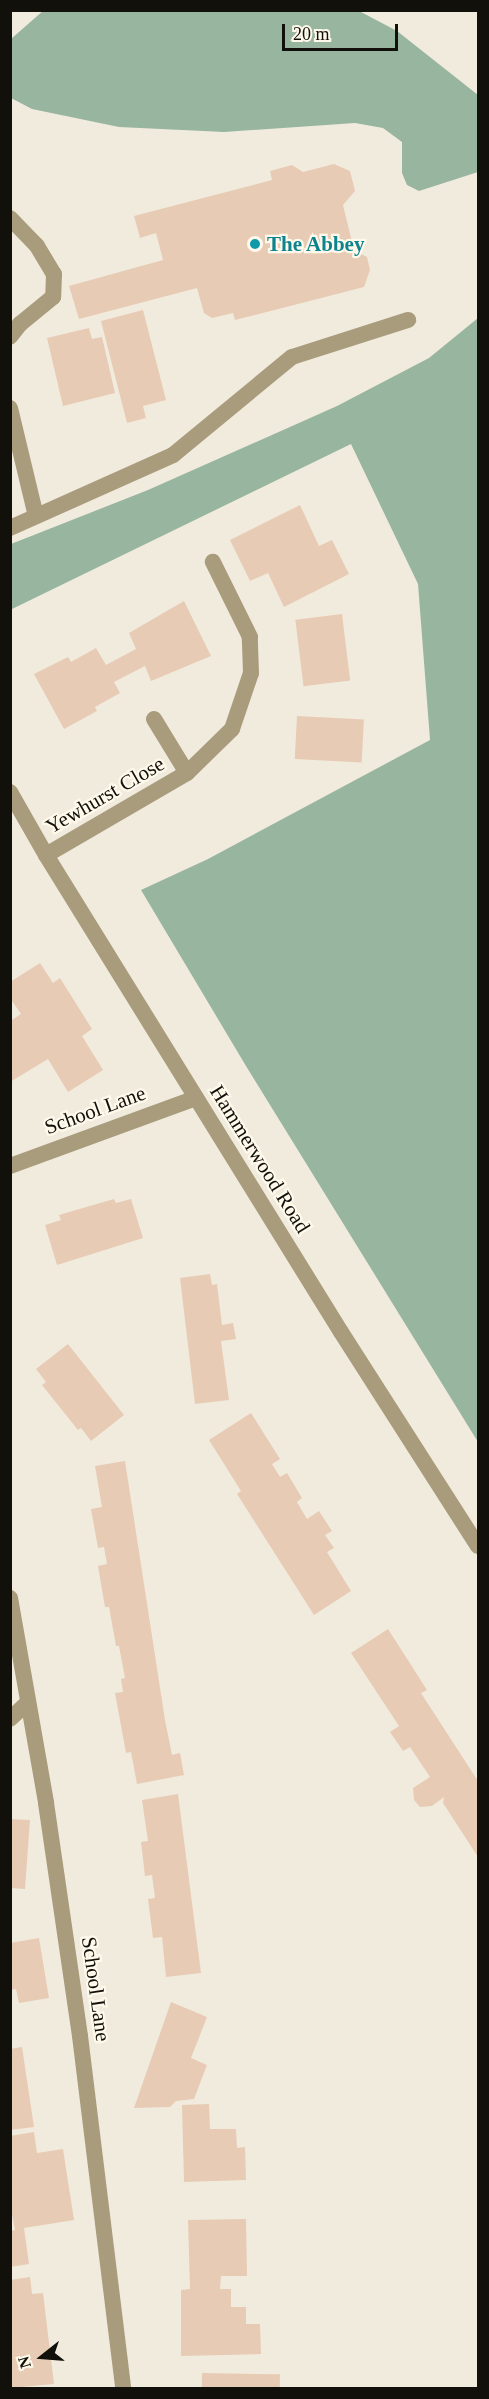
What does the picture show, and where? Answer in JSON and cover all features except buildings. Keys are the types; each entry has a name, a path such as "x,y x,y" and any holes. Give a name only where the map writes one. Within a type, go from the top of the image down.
{"street":[{"path":"10,218 37,246 54,274 53,297 20,324 10,337"},
{"path":"10,528 173,455 292,357 408,320"},
{"path":"10,408 36,516"},
{"name":"Yewhurst Close","path":"46,855 187,773 232,729 251,673 250,637 213,562"},
{"name":"Yewhurst Close","path":"154,718 187,773"},
{"name":"Hammerwood Road","path":"10,792 46,855 340,1332 478,1546"},
{"name":"School Lane","path":"10,1166 196,1098"},
{"name":"School Lane","path":"10,1598 46,1803 80,2037 123,2388"},
{"path":"10,1719 27,1703"}],"green space":[{"path":"44,10 361,12 397,31 478,95 478,172 419,191 407,185 402,173 402,142 383,128 355,123 224,132 119,127 32,109 11,98 11,39"},
{"path":"478,318 478,1442 246,1066 141,890 208,859 430,740 418,584 351,444 10,610 11,544 148,490 337,406 429,358"}],"place":[{"name":"The Abbey","path":"255,244"}]}
